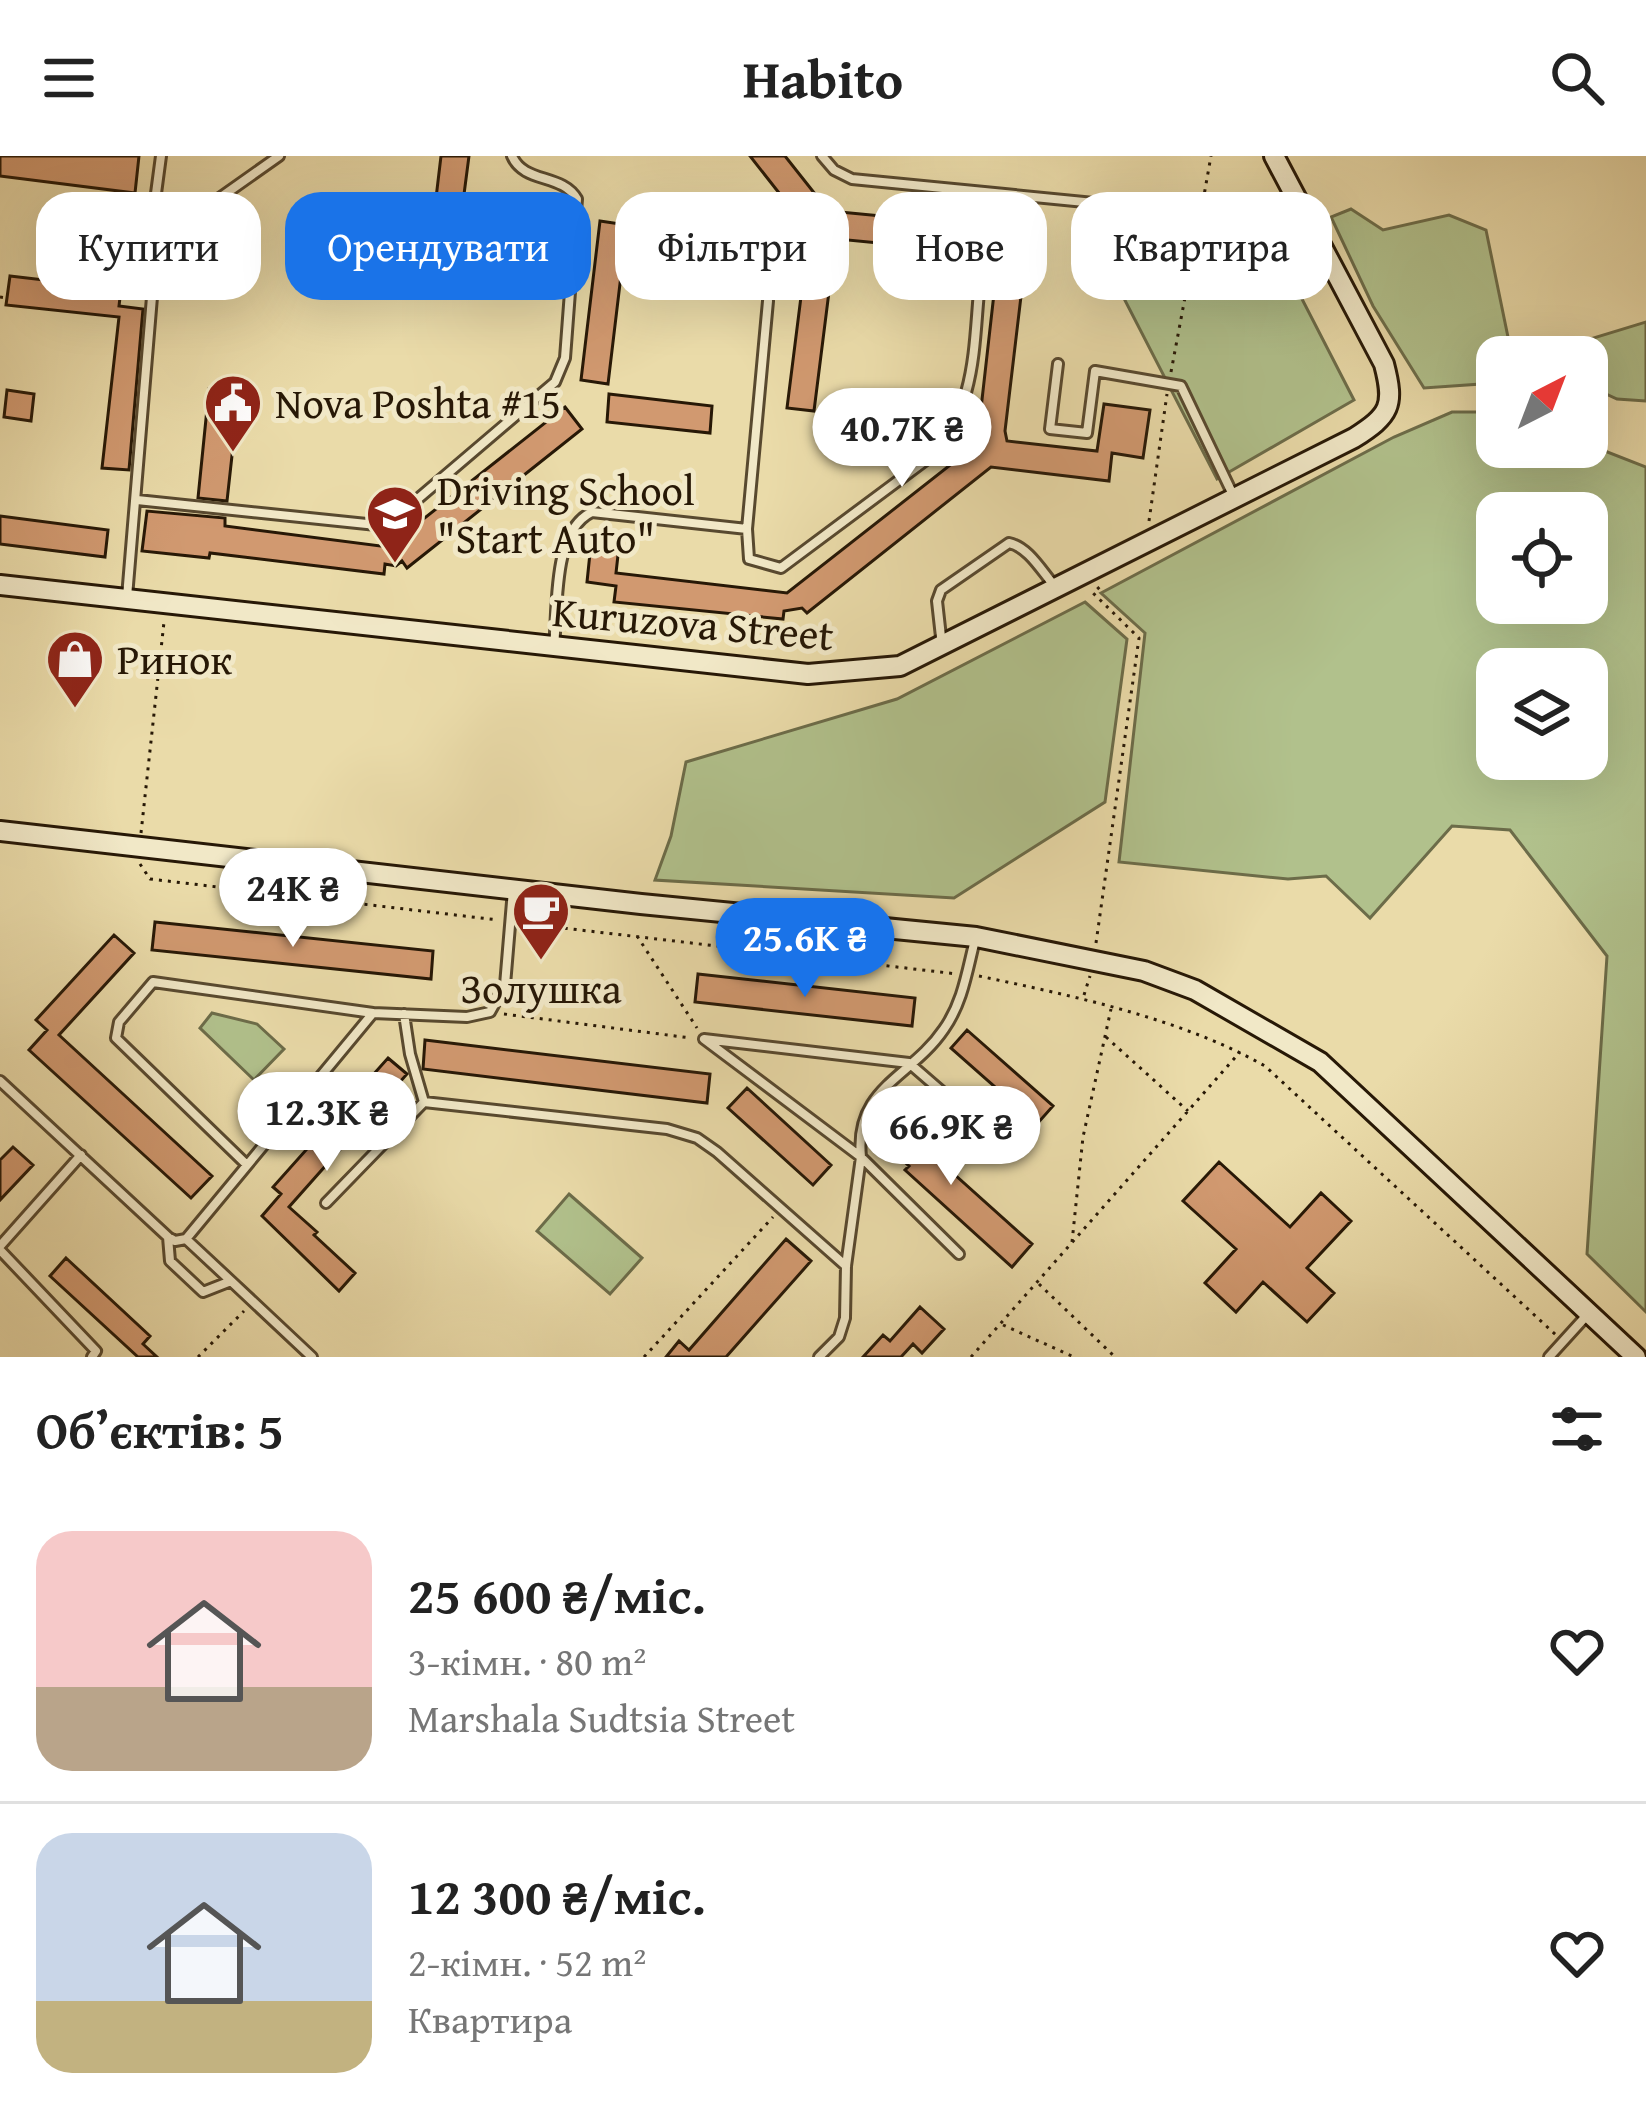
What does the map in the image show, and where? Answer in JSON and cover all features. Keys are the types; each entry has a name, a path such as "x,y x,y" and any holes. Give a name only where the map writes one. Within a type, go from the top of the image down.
{"street":[{"path":"1274,156 1293,192"},
{"name":"Kuruzova Street","path":"0,585 808,674 900,666 1236,500 1376,424 1389,408 1391,391 1384,364 1332,266"},
{"path":"0,831 976,937 1144,971 1195,990 1320,1062 1636,1357"}],"lane":[{"path":"156,192 161,156"},
{"path":"127,599 155,261 170,233 279,156"},
{"path":"137,500 386,526 555,382 565,358 577,199 569,188 522,171 512,156"},
{"path":"822,156 834,170 852,179 1071,201"},
{"path":"768,301 747,529 749,559 776,568 786,566 886,494 944,442 963,410 977,300"},
{"path":"1058,364 1050,429 1087,433 1095,370 1181,386 1236,500"},
{"path":"554,649 564,545 582,517 592,512 747,529"},
{"path":"942,647 937,601 941,590 1009,543 1027,553 1058,590"},
{"path":"247,1165 116,1038 119,1022 147,988 164,981 373,1013 467,1018 490,1012 505,985 513,889"},
{"path":"819,1357 843,1328 864,1113 943,1031 961,1000 976,937"},
{"path":"0,1081 168,1237 181,1242 373,1013"},
{"path":"404,1014 424,1102"},
{"path":"704,1040 909,1063 1000,1142"},
{"path":"704,1040 862,1157 959,1254"},
{"path":"326,1203 424,1102"},
{"path":"424,1102 682,1132 717,1152 846,1266"},
{"path":"81,1155 0,1248 96,1351 92,1357"},
{"path":"168,1237 170,1261 203,1292 231,1281"},
{"path":"186,1238 312,1357"},
{"path":"1549,1357 1589,1313"}],"path":[{"path":"1204,192 1211,156"},
{"path":"1145,546 1184,300"},
{"path":"1083,999 1094,959 1139,638 1093,593 1110,578"},
{"path":"638,936 704,1040"},
{"path":"1072,1244 1083,1137 1111,1007"},
{"path":"490,1012 704,1040"},
{"path":"1105,1036 1189,1111"},
{"path":"971,1357 1240,1052 1264,1066 1562,1341"},
{"path":"644,1357 781,1208"},
{"path":"1037,1282 1115,1357"},
{"path":"198,1357 254,1301"},
{"path":"1001,1324 1074,1357"}],"green space":[{"path":"1351,209 1383,230 1449,215 1486,230 1508,336 1476,336 1476,384 1424,388 1373,306 1332,217"},
{"path":"1125,300 1303,300 1354,400 1217,479"},
{"path":"1646,322 1646,401 1608,395 1608,336 1600,336"},
{"path":"1452,412 1476,412 1476,468 1608,468 1608,452 1646,467 1646,1312 1587,1254 1607,956 1510,830 1452,826 1370,918 1326,876 1288,879 1119,862 1145,633 1101,593 1394,437"},
{"path":"1085,602 1127,639 1105,802 954,898 655,880 671,836 686,762 897,699"},
{"path":"212,1013 257,1024 284,1049 254,1080 200,1028"},
{"path":"569,1194 642,1258 610,1294 537,1231"}],"building":[{"path":"0,156 139,156 135,192 0,176"},
{"path":"441,156 469,156 464,192 437,192"},
{"path":"750,156 785,156 814,192 778,192"},
{"path":"849,213 873,215 873,242 849,240"},
{"path":"600,221 615,223 618,300 608,384 581,380"},
{"path":"10,276 36,279 36,300 120,300 119,306 143,309 129,470 102,468 119,317 6,305"},
{"path":"801,300 828,300 814,411 787,408"},
{"path":"993,300 1021,300 1007,441 1097,451 1104,404 1150,410 1143,458 1112,453 1109,481 991,467 807,613 802,608 784,611 783,619 614,602 616,586 587,582 592,534 620,537 616,573 787,593 977,444"},
{"path":"209,389 239,392 227,501 198,498"},
{"path":"7,390 34,394 31,421 4,417"},
{"path":"609,394 712,406 710,433 607,422"},
{"path":"565,407 582,429 407,568 402,561 396,566 385,564 384,574 210,553 209,558 142,551 147,511 225,518 225,526 388,547"},
{"path":"0,516 108,530 105,557 0,544"},
{"path":"155,922 433,951 431,979 152,950"},
{"path":"114,935 134,953 59,1035 212,1176 191,1198 29,1050 47,1030 36,1020"},
{"path":"698,974 915,998 912,1026 695,1002"},
{"path":"967,1030 1053,1106 1037,1124 951,1048"},
{"path":"425,1040 710,1074 707,1103 423,1069"},
{"path":"388,1058 407,1074 289,1207 355,1273 339,1291 262,1216 281,1194 273,1187"},
{"path":"747,1088 831,1165 813,1185 728,1108"},
{"path":"896,1106 923,1131 915,1139 1032,1244 1012,1267 905,1170 909,1166 879,1139 883,1136 875,1129"},
{"path":"13,1147 33,1165 0,1200 0,1160"},
{"path":"1219,1162 1290,1227 1321,1193 1351,1221 1307,1268 1334,1293 1307,1322 1263,1282 1236,1312 1205,1283 1236,1249 1183,1201"},
{"path":"786,1239 811,1261 726,1357 666,1357 679,1341 689,1350"},
{"path":"66,1258 150,1336 143,1344 157,1357 138,1357 50,1276"},
{"path":"920,1307 944,1329 922,1353 913,1344 901,1357 863,1357 883,1335 890,1341"}],"place":[{"name":"Nova Poshta #15","path":"233,454"},
{"name":"Driving School \"Start Auto\"","path":"395,565"},
{"name":"Ринок","path":"75,710"},
{"name":"Золушка","path":"541,962"}]}
